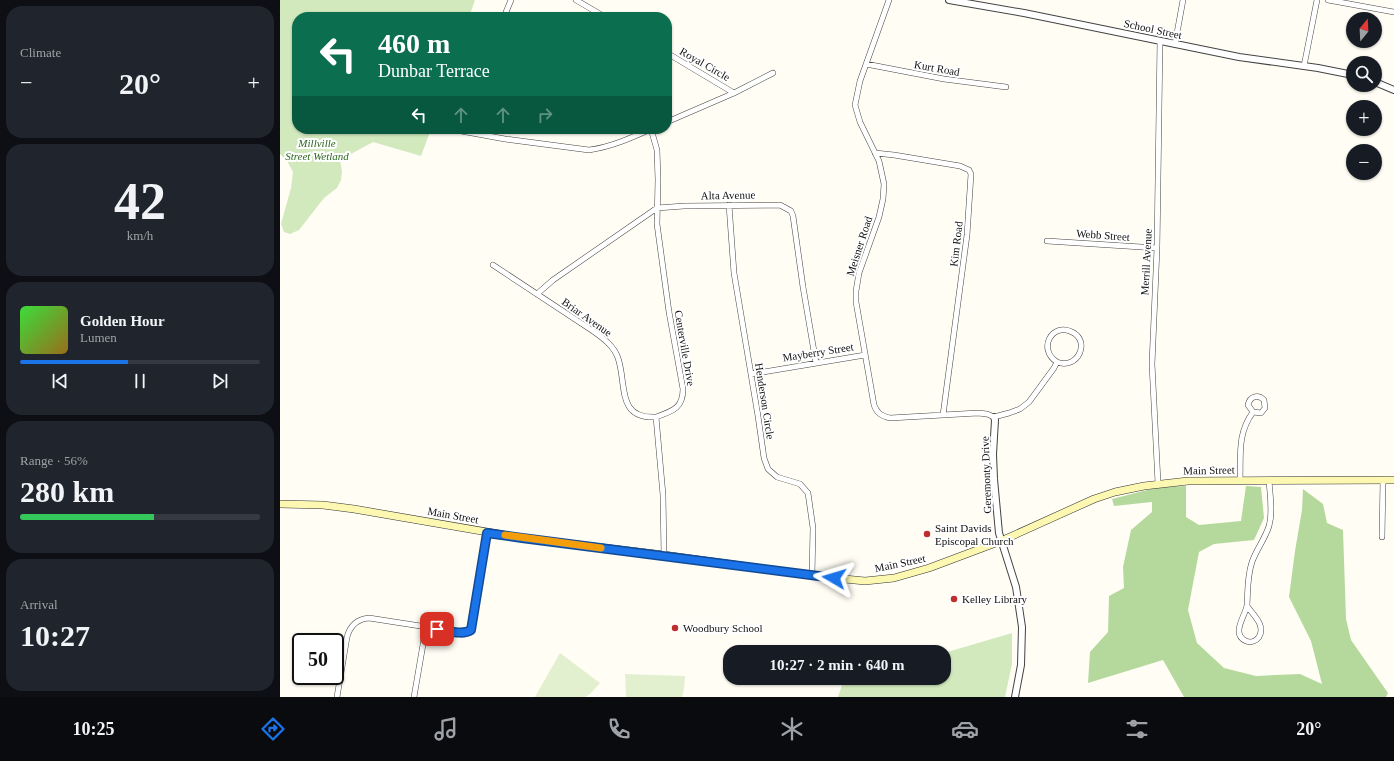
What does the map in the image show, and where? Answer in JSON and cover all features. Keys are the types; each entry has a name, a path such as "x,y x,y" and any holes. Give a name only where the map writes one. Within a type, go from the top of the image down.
{"main road":[{"name":"Main Street","path":"280,504 317,505 354,509 522,538 865,581 894,578 929,568 1001,541 1094,499 1115,492 1158,483 1188,481 1394,480"}],"street":[{"path":"506,12 511,0"},
{"path":"576,0 596,12"},
{"name":"Meisner Road","path":"889,0 856,93 855,105 860,122 881,168 884,190 879,217 859,273 856,291 856,302 874,405 879,414 898,419 978,413 987,414 994,417"},
{"name":"School Street","path":"949,0 1024,13 1238,57 1346,74"},
{"path":"1175,44 1183,0"},
{"path":"1304,66 1316,0"},
{"path":"1328,0 1394,12"},
{"name":"Merrill Avenue","path":"1158,483 1152,364 1157,248 1160,41"},
{"name":"Royal Circle","path":"672,56 734,93"},
{"name":"Kurt Road","path":"866,64 944,79 1006,87"},
{"name":"Royal Circle","path":"672,120 734,93 773,73"},
{"path":"1382,85 1394,90"},
{"path":"482,134 512,140 589,150 624,142 641,134"},
{"name":"Centerville Drive","path":"652,134 657,150 658,180 656,221 666,296 683,389 682,399 677,408 656,417"},
{"name":"Kim Road","path":"875,153 894,154 960,166 969,170 971,174 967,235 943,415"},
{"name":"Alta Avenue","path":"657,208 729,205 780,205 786,207 793,216 816,363"},
{"name":"Henderson Circle","path":"729,205 734,273 764,458 768,469 777,477 800,484 808,493 813,528 812,575"},
{"path":"537,294 553,280 657,208"},
{"name":"Webb Street","path":"1047,241 1157,248"},
{"name":"Briar Avenue","path":"493,266 593,331 609,344 618,358 624,394 630,409 639,415 656,417"},
{"path":"1059,330 1073,332 1078,337 1081,344 1079,355 1068,363 1057,362 1051,357 1048,351 1050,337 1059,330"},
{"name":"Mayberry Street","path":"751,374 865,355"},
{"path":"994,417 1015,411 1025,406 1057,362"},
{"path":"1240,481 1242,435 1245,423 1252,412"},
{"path":"656,417 663,500 664,556"},
{"name":"Geremonty Drive","path":"994,417 994,479 999,533 1016,587 1022,627 1021,666 1015,697"},
{"path":"1247,606 1262,628 1259,637 1252,642 1243,639 1239,632 1239,627 1247,606 1247,581 1252,564 1271,519 1269,480"},
{"path":"1382,537 1383,480"},
{"path":"337,697 349,630 360,620 369,618 462,633 471,630 487,533"},
{"path":"414,697 426,627"}],"green space":[{"name":"Millville Street Wetland","path":"280,0 475,0 471,12 292,12 292,134 429,134 421,156 373,142 340,160 342,171 341,180 337,188 324,198 299,230 290,234 284,232 281,224 291,188 293,172 287,161 280,154"},
{"path":"1186,486 1186,517 1199,525 1241,521 1246,486 1261,487 1264,518 1254,540 1214,544 1199,552 1188,610 1197,643 1224,668 1256,676 1300,674 1322,684 1311,641 1289,597 1302,510 1303,489 1323,504 1327,523 1343,530 1346,619 1351,640 1388,693 1386,697 1184,697 1163,660 1088,683 1090,652 1108,632 1109,596 1124,588 1123,567 1131,530 1152,512 1152,502 1114,506 1112,499 1159,487"},
{"path":"1012,633 1012,664 1005,697 838,697 842,685 951,685 951,651"},
{"path":"560,653 600,683 590,694 585,697 535,697"},
{"path":"625,674 685,676 682,697 626,697"}],"slow traffic":[{"path":"505,535 601,548"}],"place":[{"name":"Saint Davids Episcopal Church","path":"927,534"},
{"name":"Kelley Library","path":"954,599"},
{"name":"Woodbury School","path":"675,628"}],"route":[{"path":"437,629 462,633 471,630 487,533 834,578"}]}
